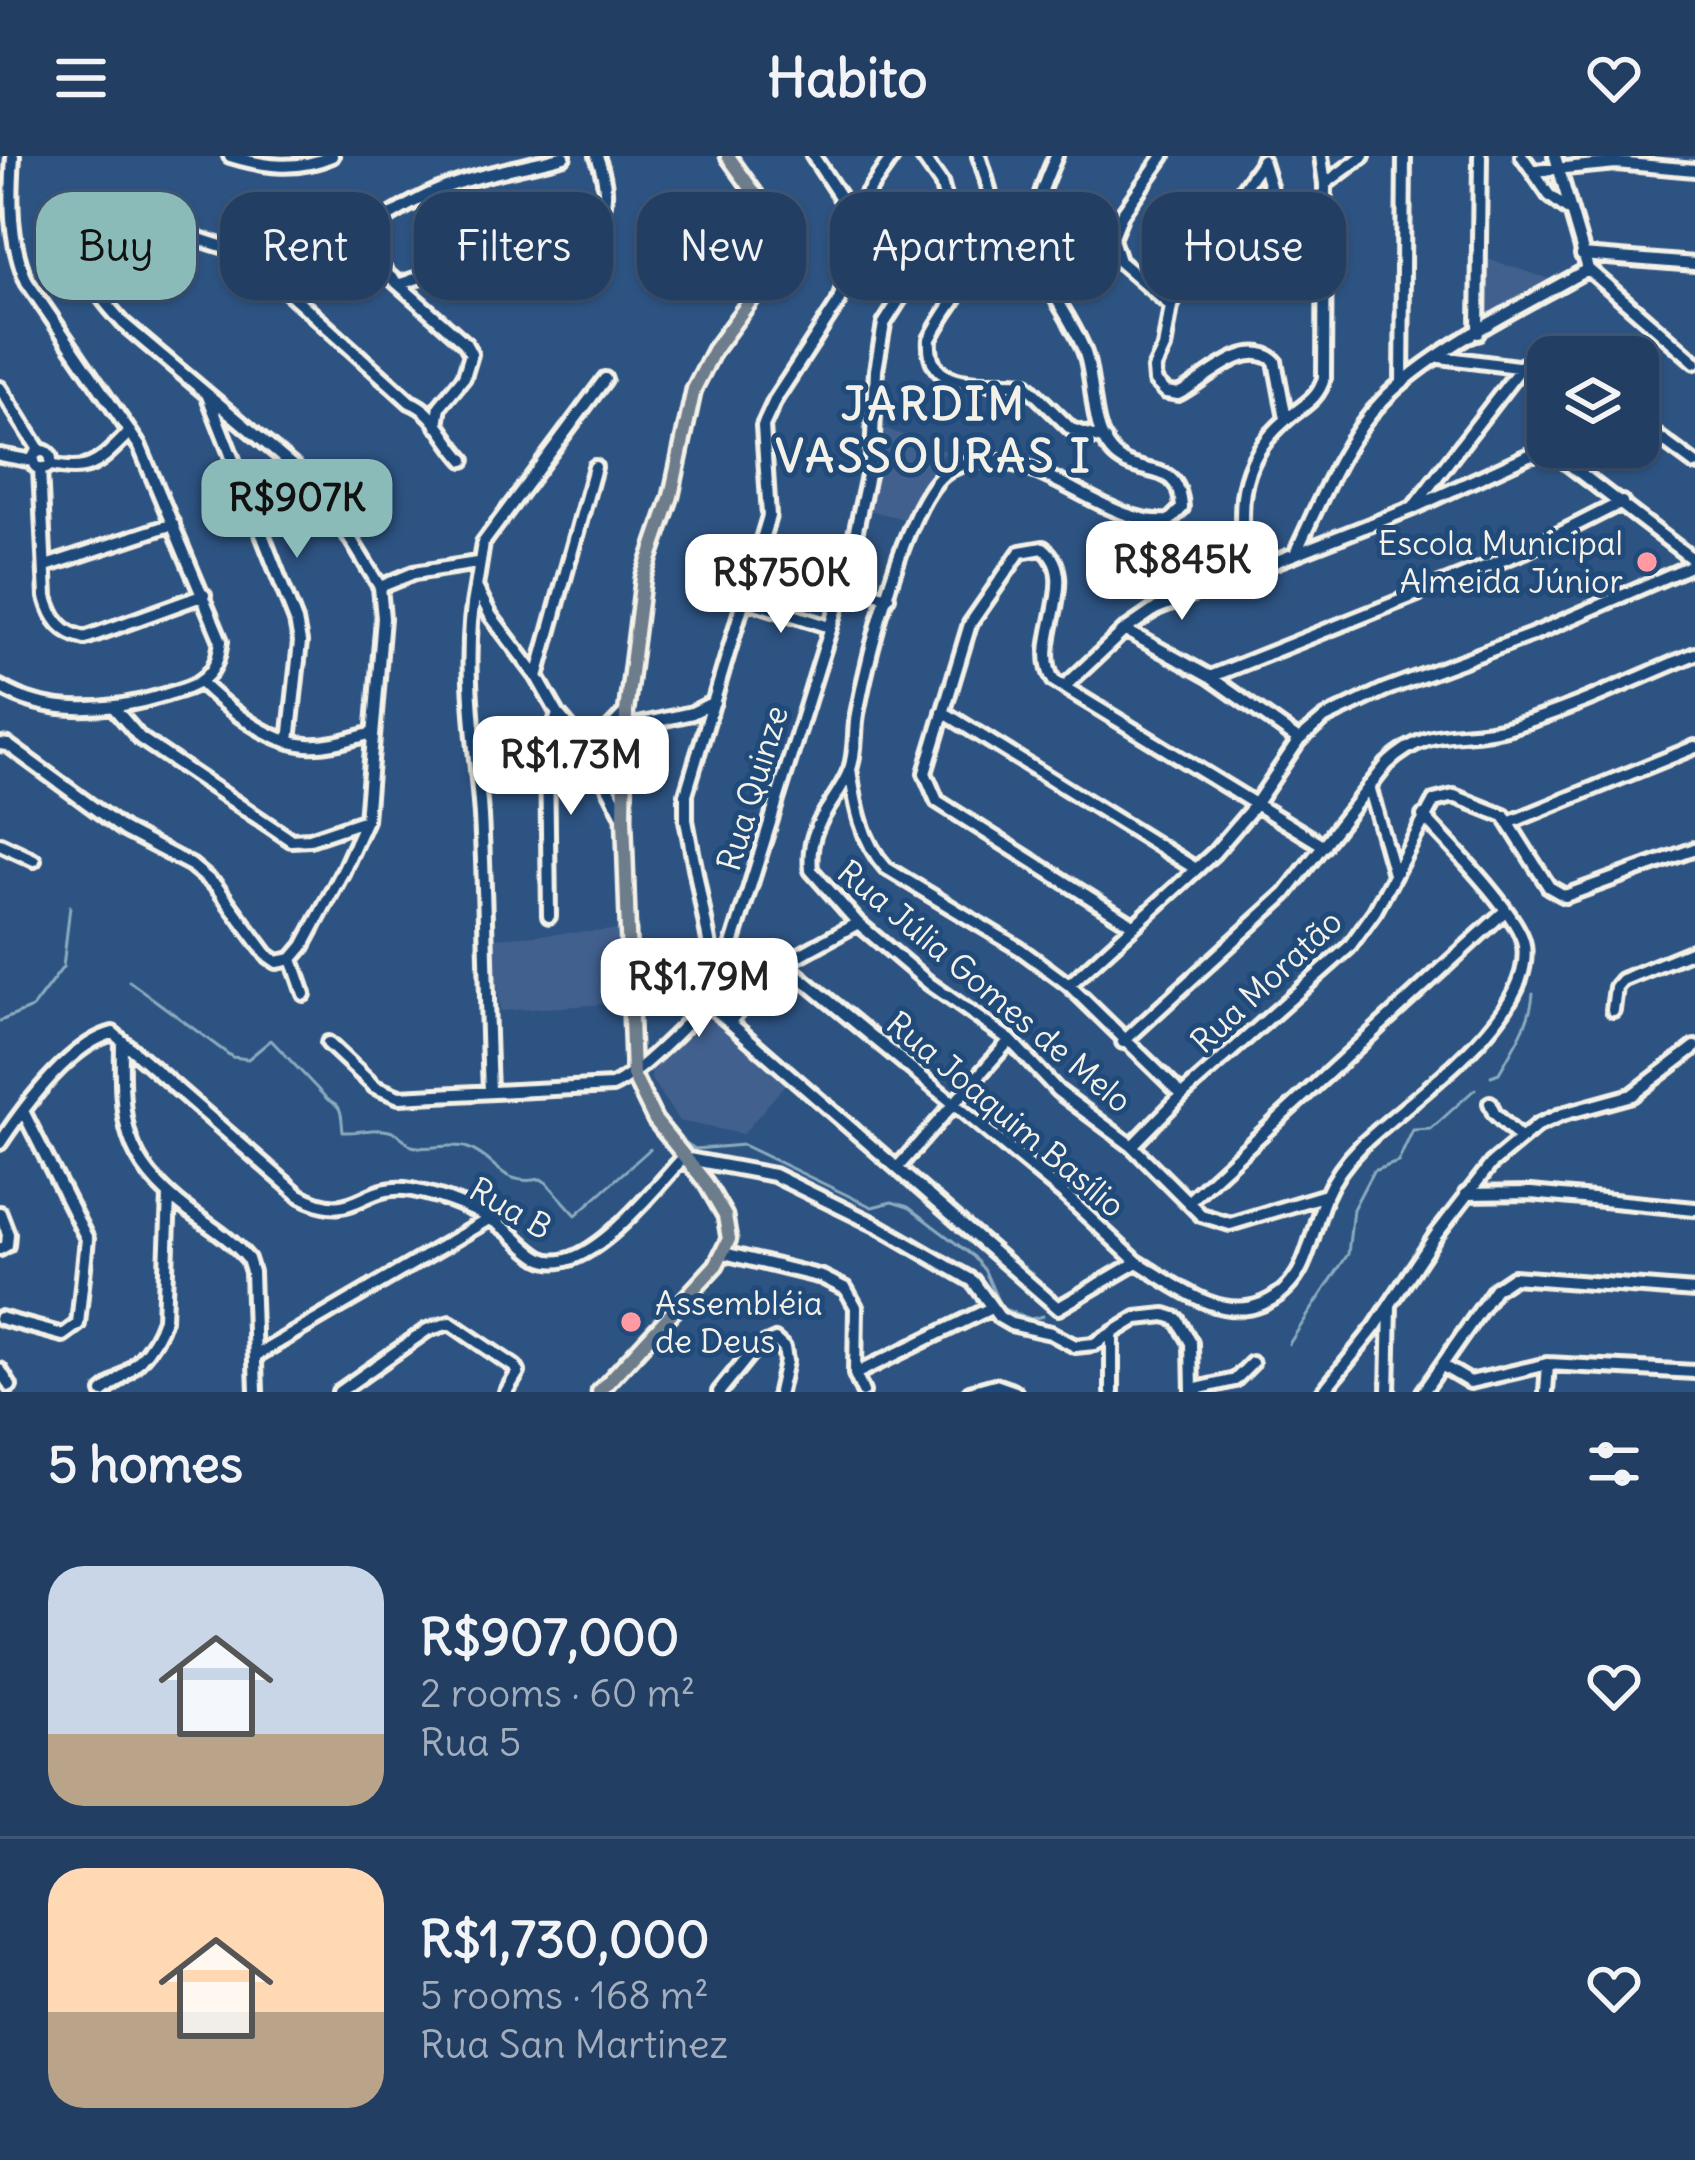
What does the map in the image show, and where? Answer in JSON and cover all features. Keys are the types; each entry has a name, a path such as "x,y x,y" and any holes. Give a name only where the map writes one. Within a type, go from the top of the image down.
{"main road":[{"path":"599,1392 724,1253 730,1228 706,1183 656,1120 633,1075 624,818 626,712 643,578 671,496 694,389 714,350 770,274 777,255 779,238 771,216 728,156"}],"street":[{"path":"0,687 65,707 115,709 200,682 212,672 220,641 140,447 27,282 16,256 11,210 13,156"},
{"path":"230,156 281,167 332,156"},
{"path":"390,219 442,188 564,156"},
{"path":"400,284 542,236 578,236 587,231 604,205 606,190 597,156"},
{"path":"813,156 837,192"},
{"path":"868,192 893,156"},
{"name":"Rua Quinze","path":"633,1075 704,1001 731,948 844,584 872,457 876,370 884,324 946,226 950,212 941,183 922,156"},
{"path":"979,156 993,200 996,231 972,280 930,339 933,362 940,374 957,382 1025,384 1071,429 1105,440 1079,335 1036,253 1036,216 1056,156"},
{"path":"1163,156 1122,214 1112,239 1119,261 1171,305"},
{"path":"1247,573 1240,514 1243,484 1260,451 1286,419 1312,400 1324,378 1321,156"},
{"path":"1324,184 1364,156"},
{"path":"1402,382 1403,156"},
{"path":"1478,333 1480,156"},
{"path":"1522,156 1549,195 1570,211"},
{"path":"1534,171 1556,161 1616,160 1689,169 1693,156"},
{"path":"1262,159 1171,305 1164,348 1154,369 1160,387 1178,394 1238,357 1268,354 1276,361 1286,419"},
{"path":"1262,159 1272,192"},
{"path":"1556,161 1588,269 1695,362"},
{"path":"0,744 8,745 124,830 191,865 216,886 277,962 292,959 303,946 365,820 382,618 380,587 320,489 124,324 89,281 90,248 98,234 138,224 220,245"},
{"path":"1582,255 1695,264"},
{"path":"1295,554 1348,447 1381,402 1440,357 1588,269"},
{"path":"390,274 471,353 464,377 440,406 437,426"},
{"path":"296,300 410,402 427,408 464,460"},
{"path":"715,973 686,820 686,794 769,516 763,426 839,300"},
{"path":"1440,357 1527,366"},
{"path":"1413,508 1523,365"},
{"path":"490,1090 483,852 472,722 477,563 483,544 605,379"},
{"path":"0,388 41,461 51,615 61,627 85,638 204,596"},
{"path":"207,393 296,621 300,642 289,741"},
{"path":"0,455 76,471 91,467 130,432"},
{"path":"1659,437 1695,464"},
{"name":"Rua Júlia Gomes de Melo","path":"1105,440 1111,452 1132,465 1175,479 1182,508 1175,519 1144,520 998,461 975,460 946,473 924,500 868,660 850,769 823,815 810,844 809,860 816,880 858,923 930,984 1010,1040 1058,1090 1132,1146 1201,1214 1230,1224 1326,1196"},
{"path":"1064,686 1157,608 1413,508 1502,465 1547,452 1622,502 1695,563 1534,634 1347,705 1299,740 1256,805 1196,869 1069,986"},
{"path":"537,676 596,467"},
{"path":"1440,471 1452,491"},
{"path":"1210,677 1525,551 1622,502"},
{"path":"46,566 173,524"},
{"path":"1133,925 937,801 926,773 970,624 1013,560 1028,549 1043,548 1052,555 1057,571 1045,649 1049,676 1324,846"},
{"path":"380,587 414,573 477,563"},
{"path":"844,584 888,597"},
{"path":"476,587 558,714 589,750 624,818"},
{"path":"746,600 830,627"},
{"path":"1126,630 1210,677 1299,740"},
{"path":"1123,1042 1285,894 1387,764 1415,741 1438,734 1508,728 1695,654"},
{"path":"200,682 232,711 289,741 309,746 374,733"},
{"path":"626,728 715,702"},
{"path":"115,709 140,738 291,840 365,820"},
{"path":"589,750 626,712"},
{"path":"692,712 708,726"},
{"path":"943,712 1196,869"},
{"path":"549,916 547,747 558,714"},
{"path":"1511,822 1695,748"},
{"path":"850,769 860,818 874,855 886,868 1019,949 1069,986 1182,1095"},
{"path":"1369,787 1394,874"},
{"path":"1423,816 1435,801 1454,796 1496,812 1511,822 1549,887 1565,896 1695,849"},
{"name":"Rua Moratão","path":"1132,1146 1182,1095 1349,946 1375,911 1423,816"},
{"name":"Rua Joaquim Basílio","path":"783,963 1066,1196 1136,1262 1218,1306 1261,1304 1299,1273 1326,1196 1362,1145 1493,1025 1523,965 1522,937 1423,816"},
{"path":"0,844 34,860"},
{"path":"1190,1200 1504,911"},
{"path":"730,1022 754,987 783,963 858,923"},
{"path":"707,932 731,948"},
{"path":"1612,1010 1622,980 1695,950"},
{"path":"292,959 304,994"},
{"path":"704,1001 1058,1308 1052,1333"},
{"path":"0,1144 88,1041 113,1033 122,1041 121,1106 135,1157 169,1196 248,1258 256,1392"},
{"path":"898,1167 1010,1040"},
{"name":"Rua B","path":"122,1041 299,1195 322,1208 350,1205 399,1189 415,1190 489,1219 548,1261 589,1251 613,1233 683,1158"},
{"path":"328,1043 375,1087 399,1097 612,1086 633,1075"},
{"path":"1323,1392 1466,1194 1520,1138 1554,1118 1632,1095 1695,1047"},
{"path":"1490,1103 1520,1138"},
{"path":"0,1318 63,1335 78,1324 83,1301 87,1239 24,1113"},
{"path":"683,1158 774,1175 956,1270 981,1288 991,1308 1011,1324 1052,1333 1075,1346 1112,1335 1137,1318 1165,1315 1178,1319 1192,1343 1192,1391 1235,1381 1252,1363"},
{"path":"1466,1194 1531,1193 1694,1207"},
{"path":"103,1392 149,1352 164,1319 169,1196"},
{"path":"0,1213 8,1240 0,1249"},
{"path":"256,1356 489,1219"},
{"path":"724,1253 822,1277 846,1289 856,1307 855,1374 863,1392"},
{"name":"Rua Joaquim Basílio","path":"1058,1308 1136,1262"},
{"path":"1423,1392 1495,1289 1513,1277 1695,1292"},
{"path":"1388,1392 1390,1305"},
{"path":"855,1374 991,1308"},
{"path":"339,1392 427,1330 450,1323 514,1367 518,1372 506,1392"},
{"path":"1112,1335 1112,1392"},
{"path":"718,1392 753,1350 776,1340 784,1348 786,1361 779,1392"},
{"path":"1443,1366 1470,1387 1548,1364 1695,1372"},
{"path":"1546,1392 1548,1364"},
{"path":"0,1370 10,1386"},
{"path":"975,1391 995,1385 1015,1392"}],"shaded area":[{"path":"1487,259 1553,280 1485,318"},
{"path":"881,427 946,451 927,476 909,520 868,510"},
{"path":"617,930 621,1003 500,1011 493,938"},
{"path":"704,1013 712,1014 787,1082 743,1134 679,1121 651,1079 652,1070"}],"waterway":[{"path":"0,1021 32,1008 63,967 70,906"},
{"path":"129,981 232,1057 248,1059 271,1040 337,1105 343,1132 384,1130 412,1146 468,1148 508,1176 541,1179 576,1215 650,1149"},
{"path":"1491,1076 1499,1073 1521,1034 1533,993"},
{"path":"1289,1344 1348,1254 1353,1209 1373,1171 1398,1162 1413,1130 1431,1129 1475,1089"},
{"path":"683,1141 695,1149 743,1145 872,1207 892,1202 908,1207 974,1257 1001,1308 1031,1319 1043,1316"}],"place":[{"name":"Escola Municipal Almeida Júnior","path":"1647,562"},
{"name":"Assembléia de Deus","path":"631,1322"}],"district":[{"name":"JARDIM VASSOURAS I","path":"934,430"}]}
